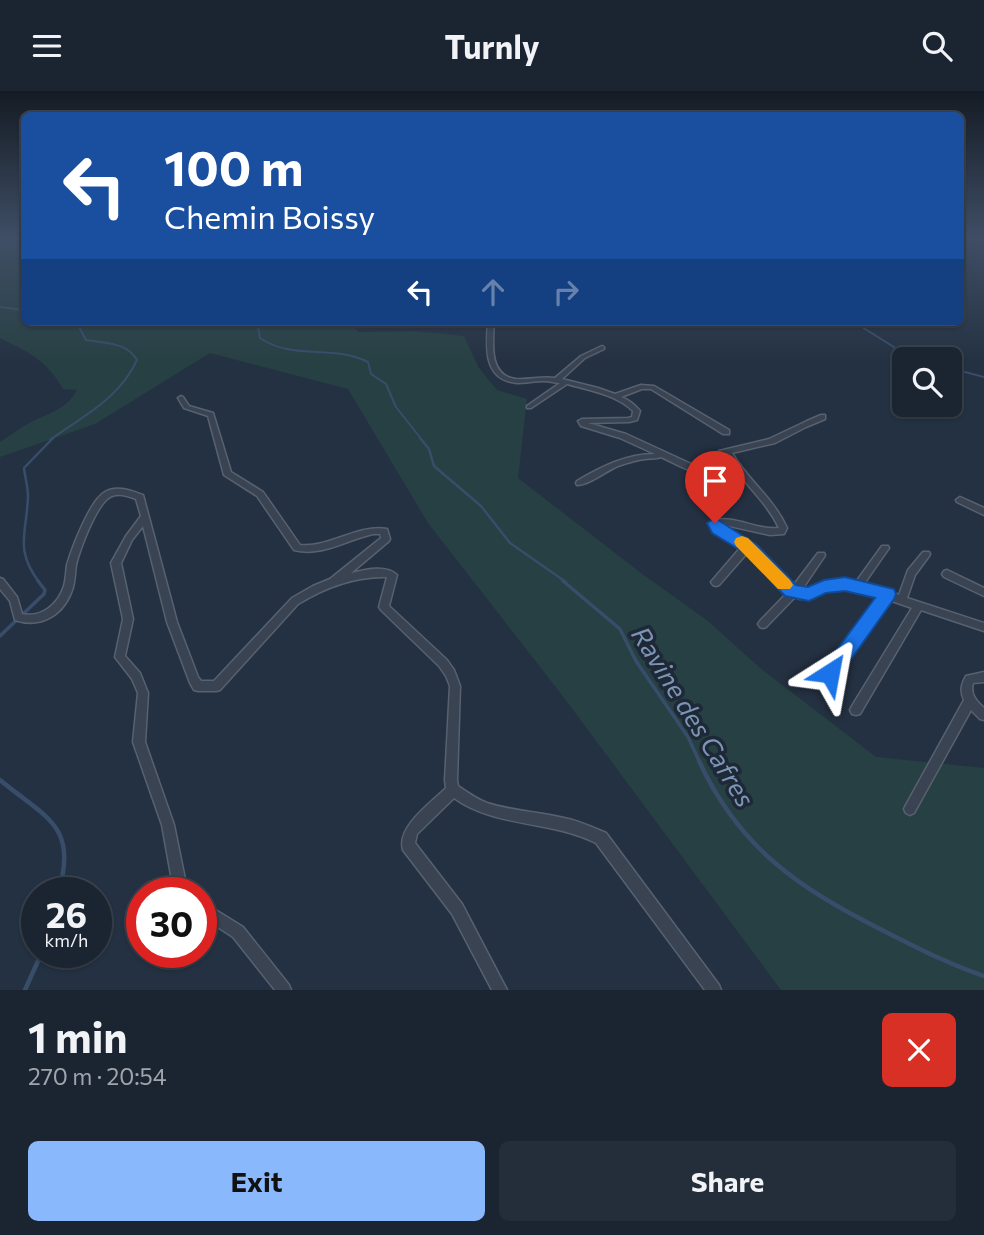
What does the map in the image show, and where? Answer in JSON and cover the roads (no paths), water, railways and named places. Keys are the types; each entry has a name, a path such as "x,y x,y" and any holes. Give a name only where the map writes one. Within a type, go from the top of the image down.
{"street":[{"path":"491,326 491,356 498,373 510,380 561,382 615,397 635,407 635,418 623,421 589,419 581,422 623,436 706,473 715,471 722,453 771,441 803,423 823,417"},
{"path":"530,407 561,382 583,357 602,348"},
{"path":"615,397 641,387 652,387 726,432"},
{"path":"0,582 14,600 18,617 29,621 40,619 48,614 65,594 72,563 99,504 107,495 128,492 140,496 172,622 194,680 198,686 216,685 295,601 333,582 386,539 384,531 372,532 313,549 297,548 260,494 230,478 211,415 186,407 181,398"},
{"path":"728,452 734,466 757,490 783,528 781,532 771,532 721,521 715,523 718,529 748,546 794,592 809,594 834,584 858,586 984,627"},
{"path":"580,483 615,464 642,456 663,456"},
{"path":"960,500 984,512"},
{"path":"145,517 128,538 116,563 128,619 120,657 136,676 143,692 139,742 168,825 178,877"},
{"path":"716,582 748,546"},
{"path":"858,586 886,548"},
{"path":"902,599 911,573 926,554"},
{"path":"763,624 794,592 821,555"},
{"path":"333,582 389,573 392,575 384,607 450,673 455,686 451,780 453,790"},
{"path":"947,574 984,592"},
{"path":"830,673 888,594"},
{"path":"856,710 919,605"},
{"path":"984,677 976,677 966,684 970,701 984,715"},
{"path":"910,809 970,701"},
{"path":"453,790 412,829 408,845 457,909 500,990"},
{"path":"453,790 488,808 524,818 583,827 601,838 714,990"},
{"path":"217,918 238,932 284,990"}],"waterway":[{"path":"0,307 21,310"},
{"path":"50,440 111,396 137,360 133,354 121,347 86,340 77,326"},
{"name":"Ravine des Cafres","path":"258,326 260,338 273,345 300,351 341,354 368,362 371,374 386,384 396,407 422,440"},
{"path":"860,326 894,347"},
{"path":"962,371 984,377"},
{"path":"39,582 31,570 24,550 28,496 24,468 53,438"},
{"name":"Ravine des Cafres","path":"420,438 429,449 434,466 481,506 510,543 566,582"},
{"path":"0,636 44,594 45,590 38,581"},
{"name":"Ravine des Cafres","path":"563,581 620,629 636,661 688,737 700,762"},
{"name":"Ravine des Cafres","path":"700,762 733,819 775,863 798,881 882,930 945,961 984,976"},
{"path":"0,780 54,826 61,838 64,852 61,877"},
{"path":"25,990 35,968"}]}
